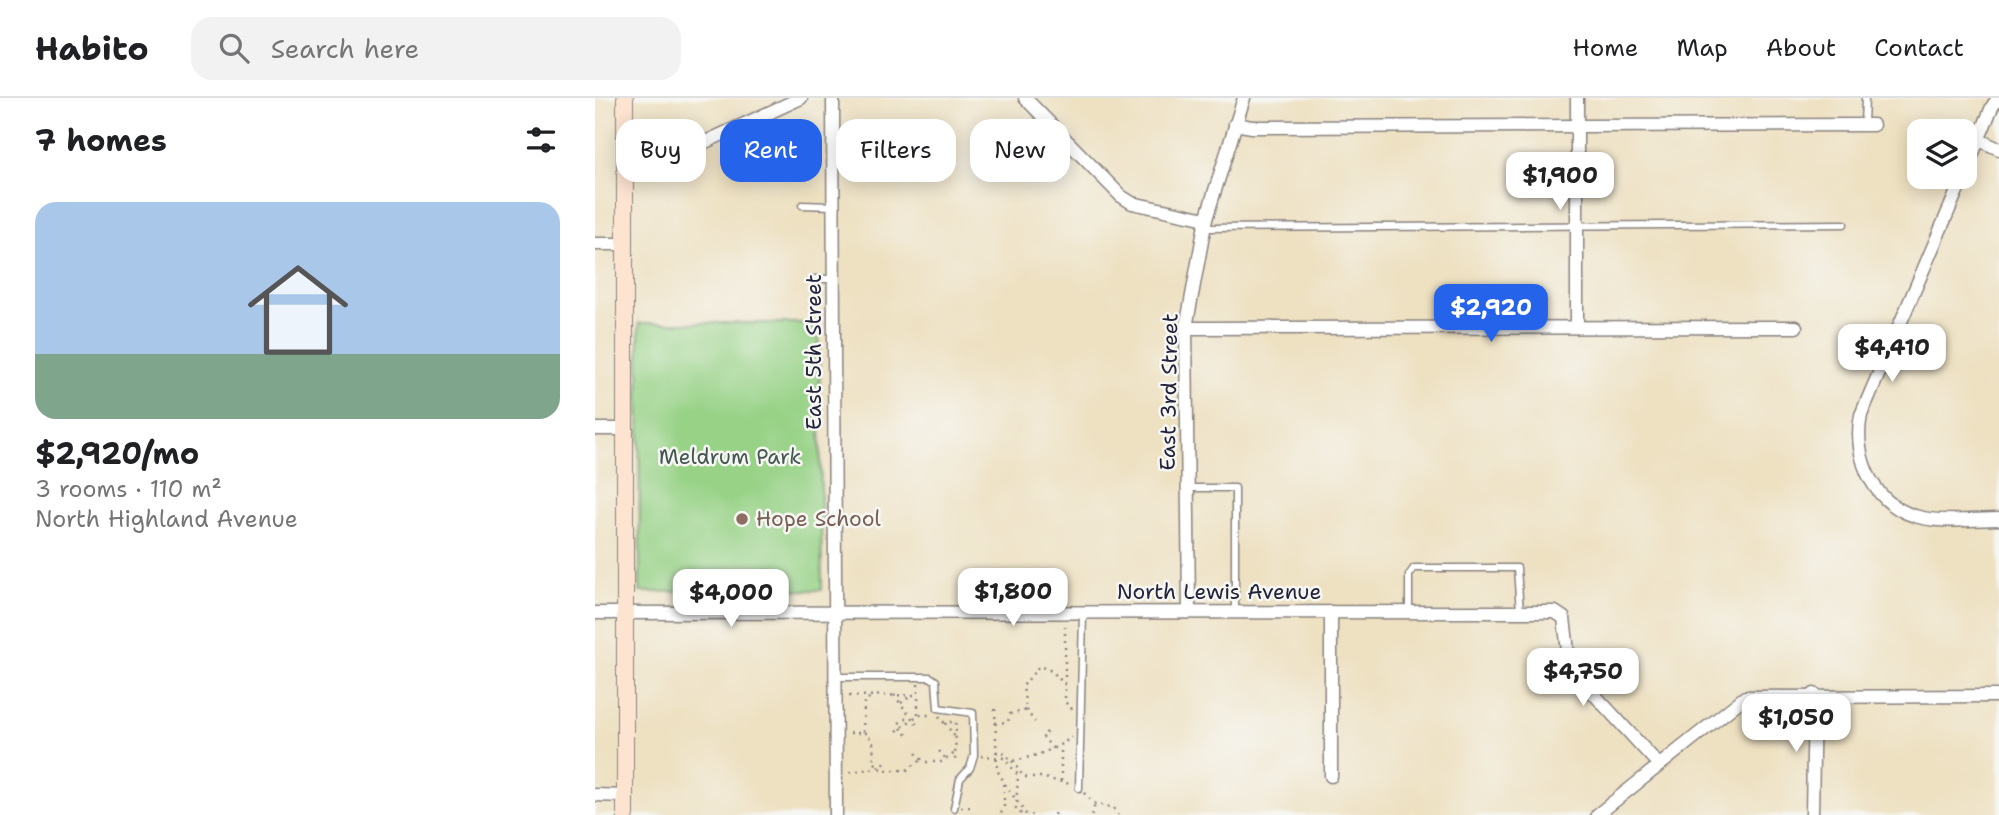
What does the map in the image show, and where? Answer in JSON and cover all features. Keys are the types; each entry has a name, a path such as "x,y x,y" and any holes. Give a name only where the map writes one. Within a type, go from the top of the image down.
{"main road":[{"path":"625,98 625,119"},
{"path":"625,182 625,815"}],"street":[{"path":"706,141 801,98"},
{"name":"East 5th Street","path":"833,98 836,815"},
{"name":"East 3rd Street","path":"1189,610 1186,328 1204,223 1244,98"},
{"path":"1577,98 1577,327"},
{"path":"1977,145 1998,98"},
{"path":"1026,99 1121,196 1132,203 1204,223"},
{"path":"1234,124 1577,127 1869,125"},
{"path":"1979,140 1999,149"},
{"path":"1958,189 1861,415 1857,440 1862,464 1871,482 1884,498 1906,511 1926,519 1999,519"},
{"path":"595,244 625,244"},
{"path":"1186,328 1796,327"},
{"path":"595,429 625,429"},
{"name":"North Lewis Avenue","path":"595,613 1549,611 1564,618 1570,668 1574,674 1659,765"},
{"path":"1331,612 1331,776"},
{"path":"1812,815 1814,694"},
{"path":"1600,814 1745,697 1814,694 1999,696"},
{"path":"595,796 625,796"}],"lane":[{"path":"1865,98 1869,125"},
{"path":"802,205 833,206"},
{"path":"1204,223 1577,226 1844,224"},
{"path":"813,279 832,279"},
{"path":"1186,488 1235,488 1235,611"},
{"path":"1409,612 1410,570 1517,568 1520,612"},
{"path":"1079,787 1083,611"},
{"path":"835,677 930,677 936,681 937,708 973,713 974,755 970,768 960,779 954,808"}],"path":[{"path":"1065,626 1065,702 1081,717"},
{"path":"1035,722 1026,710 1023,686 1039,666 1052,671 1065,685"},
{"path":"918,677 918,715"},
{"path":"863,733 864,702 873,695"},
{"path":"894,695 917,725"},
{"path":"901,703 912,695"},
{"path":"849,696 918,695"},
{"path":"995,709 997,770 1026,814 1032,815"},
{"path":"995,723 1008,722 1010,714 1026,710"},
{"path":"897,731 900,725 918,715 937,715 955,737"},
{"path":"900,725 911,718"},
{"path":"945,722 956,722 955,762"},
{"path":"900,725 909,737 907,723"},
{"path":"1012,761 1031,758 1041,751 1053,750 1080,730"},
{"path":"1047,732 1042,736 1053,750"},
{"path":"849,733 867,733 873,743 874,762 882,770 907,770 922,759"},
{"path":"1061,744 1062,782"},
{"path":"939,751 946,759"},
{"path":"996,752 1003,752 1024,777 1040,777 1079,787 1095,804 1114,808 1118,815"},
{"path":"916,753 924,762 941,762 955,753"},
{"path":"974,755 1004,758 1019,775 1014,815"},
{"path":"850,772 888,761"},
{"path":"1000,815 1004,808 1005,783"},
{"path":"1092,815 1095,804"},
{"path":"1105,813 1107,806"},
{"path":"1016,808 1022,815"}],"green space":[{"name":"Meldrum Park","path":"639,323 819,323 822,590 640,592"}],"place":[{"name":"Hope School","path":"742,519"}]}
